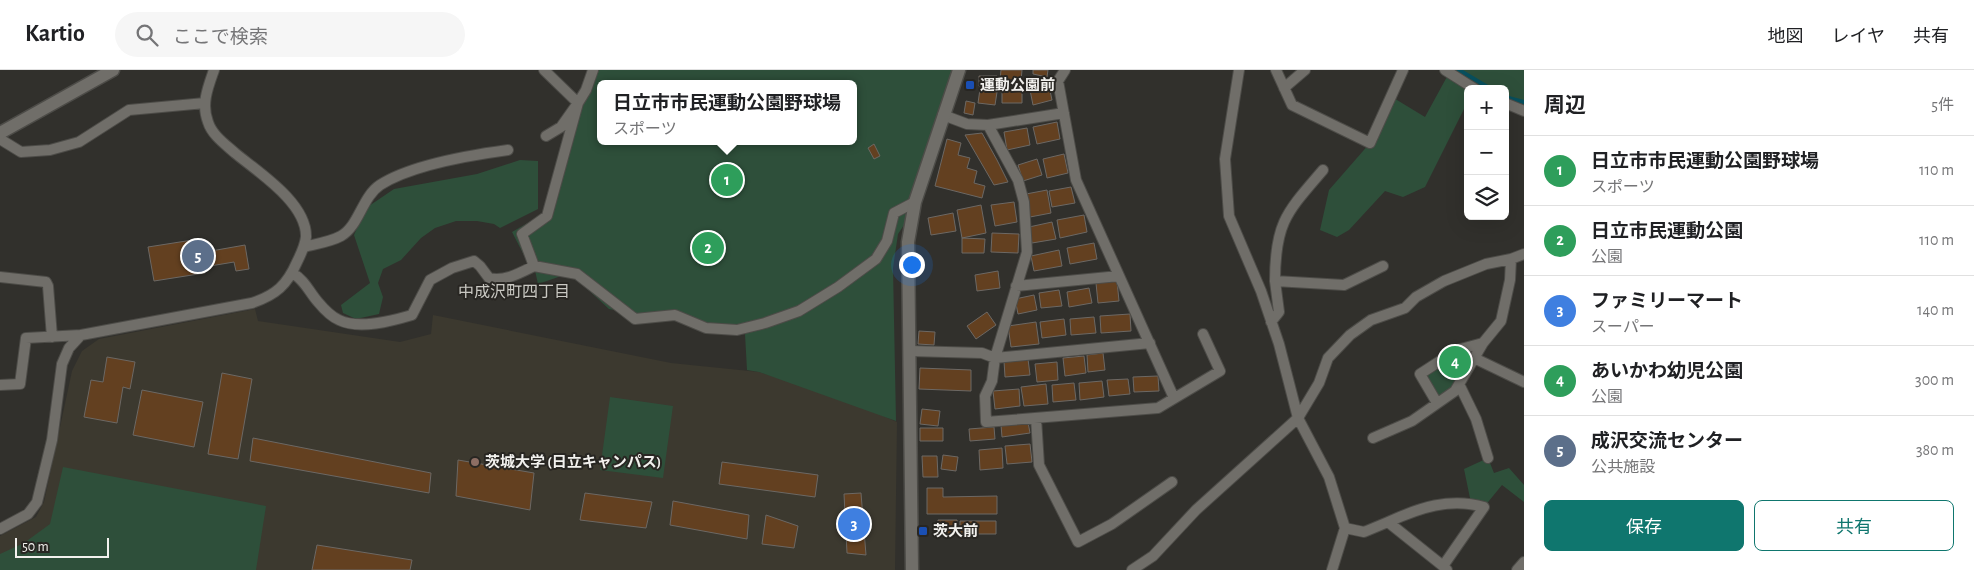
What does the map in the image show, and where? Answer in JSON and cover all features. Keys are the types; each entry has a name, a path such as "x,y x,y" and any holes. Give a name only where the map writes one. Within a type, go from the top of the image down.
{"street":[{"path":"0,133 113,70"},
{"path":"0,385 20,384 26,338 81,335 252,303 267,298 280,290 292,273 304,247 306,238 304,222 292,203 219,139 208,122 205,103 214,70"},
{"path":"544,70 578,103"},
{"path":"546,136 561,127 586,90 593,70"},
{"path":"912,570 908,249 914,202 958,70"},
{"path":"1065,70 1058,81 1076,180 1174,398"},
{"path":"1239,70 1225,159 1230,216 1271,322 1298,418 1329,477 1345,528 1332,570"},
{"path":"1276,70 1292,106 1370,143 1403,70"},
{"path":"1284,88 1305,70"},
{"path":"1445,70 1469,85"},
{"path":"0,139 21,152 50,150 79,142 129,110 205,103"},
{"path":"534,266 522,234 547,216 578,103"},
{"path":"1509,105 1524,111"},
{"path":"943,115 967,124 988,125 1064,113"},
{"path":"988,125 1018,180 1024,202 1027,252 995,358 992,381 985,396 986,422 1158,408 1220,371 1203,334"},
{"path":"304,247 340,236 348,230 365,202 379,186 404,173 474,155 508,150"},
{"path":"1271,322 1280,312 1274,281 1278,233 1286,215 1323,170"},
{"path":"292,273 301,278 318,302 339,320 357,324 397,320 412,315 430,280 452,268 474,262 480,266 489,278 498,280 534,266 577,274 634,319 675,315 706,328 736,330 765,323 799,311 838,287 876,259 886,241 894,213 914,202"},
{"path":"1132,570 1153,556 1196,510 1298,418 1319,383 1328,358 1350,335 1371,320 1405,308 1416,298 1444,281 1486,264 1511,259 1524,254"},
{"path":"1373,438 1412,421 1455,391 1483,343 1500,320 1510,280 1511,259"},
{"path":"1274,281 1344,285 1383,266"},
{"path":"1016,286 1120,276"},
{"path":"0,277 46,282 48,286 52,336"},
{"path":"2,526 28,514 37,502 52,440 62,364 69,348 81,335"},
{"path":"910,351 982,354 995,358 1150,343"},
{"path":"1437,403 1420,374 1457,350 1483,343"},
{"path":"1474,358 1524,382"},
{"path":"1459,384 1476,419 1488,458"},
{"path":"1036,418 1039,465 1078,542 1112,524 1172,482"},
{"path":"1345,528 1364,532 1388,522 1441,502 1472,503 1484,508 1445,568 1388,522"},
{"path":"1517,570 1524,562"}],"shaded area":[{"name":"茨城大学 (日立キャンパス)","path":"255,309 258,321 400,342 431,334 433,315 671,363 759,372 843,398 897,422 895,570 0,570 0,536 36,517 44,502 72,371 82,351 99,339"}],"green space":[{"path":"591,70 958,70 912,213 898,234 893,268 896,421 759,372 747,370 745,334 737,327 655,318 609,309 570,273 538,284 534,266 528,263 512,232 543,214"},
{"path":"1445,70 1524,70 1524,111 1509,105 1509,85 1464,85 1464,109 1425,187 1403,197 1385,191 1349,230 1337,237 1320,230 1329,190 1370,143 1392,97 1425,117 1449,73"},
{"path":"520,160 538,161 538,209 500,228 494,224 477,221 456,221 435,228 421,238 401,260 383,269 378,283 383,297 379,314 356,319 343,313 341,305 370,283 354,235 366,208 394,189 477,174"},
{"path":"1483,343 1459,384 1437,403 1420,374"},
{"path":"610,397 673,406 663,478 600,470"},
{"path":"1488,458 1494,473 1509,468 1524,485 1524,502 1502,485 1484,507 1471,503 1464,469"},
{"path":"63,467 266,506 256,570 0,570 0,554 24,543 50,524"}],"building":[{"path":"1001,70 1022,70 1021,81 1000,80"},
{"path":"1033,70 1048,70 1047,77 1033,74"},
{"path":"979,76 997,76 997,86 979,86"},
{"path":"1049,86 1052,100 1033,105 1030,90"},
{"path":"980,89 997,92 995,105 978,103"},
{"path":"1002,89 1022,89 1022,103 1002,103"},
{"path":"966,101 975,103 973,115 964,113"},
{"path":"1057,122 1060,139 1037,144 1033,127"},
{"path":"1027,128 1030,145 1007,150 1004,132"},
{"path":"982,133 1008,182 994,185 965,135"},
{"path":"947,139 961,143 958,155 970,158 967,168 977,171 974,183 985,186 982,198 935,186"},
{"path":"874,144 880,156 874,159 868,148"},
{"path":"1064,154 1068,173 1047,178 1043,159"},
{"path":"1037,159 1042,175 1023,181 1018,165"},
{"path":"1071,187 1075,203 1052,207 1049,191"},
{"path":"1047,190 1051,213 1030,217 1026,194"},
{"path":"1014,202 1017,222 995,226 991,205"},
{"path":"981,205 986,233 962,238 957,210"},
{"path":"953,213 956,231 931,235 928,218"},
{"path":"1084,215 1087,232 1060,238 1057,220"},
{"path":"1052,222 1056,239 1032,243 1029,227"},
{"path":"992,233 1019,234 1018,253 991,252"},
{"path":"962,238 985,239 984,253 962,253"},
{"path":"199,239 211,251 245,245 249,269 236,271 234,262 204,267 205,273 154,281 148,247"},
{"path":"1094,243 1097,259 1070,264 1067,248"},
{"path":"1059,250 1062,266 1034,271 1031,256"},
{"path":"998,271 1000,288 977,291 975,275"},
{"path":"1117,281 1119,301 1098,303 1096,283"},
{"path":"1089,288 1092,303 1069,307 1067,292"},
{"path":"1059,290 1062,306 1041,308 1039,293"},
{"path":"1034,295 1037,310 1018,314 1015,299"},
{"path":"987,312 996,325 976,339 967,326"},
{"path":"1130,314 1131,331 1101,333 1100,316"},
{"path":"1094,317 1096,333 1071,335 1070,319"},
{"path":"1064,319 1066,335 1042,338 1040,322"},
{"path":"1036,322 1039,344 1011,347 1008,326"},
{"path":"919,331 935,332 934,345 918,344"},
{"path":"1103,353 1105,370 1088,372 1087,355"},
{"path":"1084,356 1086,373 1065,376 1063,358"},
{"path":"107,357 135,362 130,389 123,387 117,423 84,417 91,380 103,382"},
{"path":"1028,359 1030,375 1005,377 1004,361"},
{"path":"1057,362 1058,380 1037,382 1035,364"},
{"path":"920,368 971,370 971,391 919,389"},
{"path":"222,373 252,379 238,459 208,454"},
{"path":"1158,376 1159,391 1134,392 1133,377"},
{"path":"1128,379 1130,394 1109,396 1107,380"},
{"path":"1102,381 1104,397 1080,400 1079,383"},
{"path":"1074,383 1076,400 1053,402 1052,385"},
{"path":"1046,384 1048,404 1024,406 1021,387"},
{"path":"1019,389 1020,406 995,409 993,391"},
{"path":"142,390 203,402 194,447 133,435"},
{"path":"922,409 940,411 938,426 920,424"},
{"path":"1028,422 1030,433 1002,437 1001,425"},
{"path":"994,427 995,439 970,441 969,429"},
{"path":"920,428 943,428 943,441 920,441"},
{"path":"253,438 431,473 429,493 250,461"},
{"path":"1030,444 1032,462 1007,464 1005,446"},
{"path":"1002,448 1003,468 980,470 979,450"},
{"path":"943,455 958,457 956,471 941,469"},
{"path":"922,456 937,456 938,477 923,477"},
{"path":"458,460 534,473 530,510 456,496"},
{"path":"722,462 818,475 815,497 719,484"},
{"path":"927,488 943,488 943,497 997,496 997,514 927,514"},
{"path":"585,493 652,502 646,528 580,520"},
{"path":"861,493 866,555 847,553 844,494"},
{"path":"673,501 749,515 747,539 670,525"},
{"path":"766,515 798,526 794,548 762,544"},
{"path":"938,520 957,520 958,534 938,534"},
{"path":"960,521 996,521 996,534 960,534"},
{"path":"317,545 412,560 410,570 312,570"}],"waterway":[{"path":"1459,70 1484,85"},
{"path":"1509,98 1524,102"}],"place":[{"name":"運動公園前","path":"970,85"},
{"name":"日立市市民運動公園野球場","path":"727,180"},
{"name":"日立市民運動公園","path":"708,248"},
{"name":"成沢交流センター","path":"198,256"},
{"name":"あいかわ幼児公園","path":"1455,362"},
{"name":"茨城大学 (日立キャンパス)","path":"475,462"},
{"name":"ファミリーマート","path":"854,524"},
{"name":"茨大前","path":"923,531"}],"district":[{"name":"中成沢町四丁目","path":"514,292"}]}
